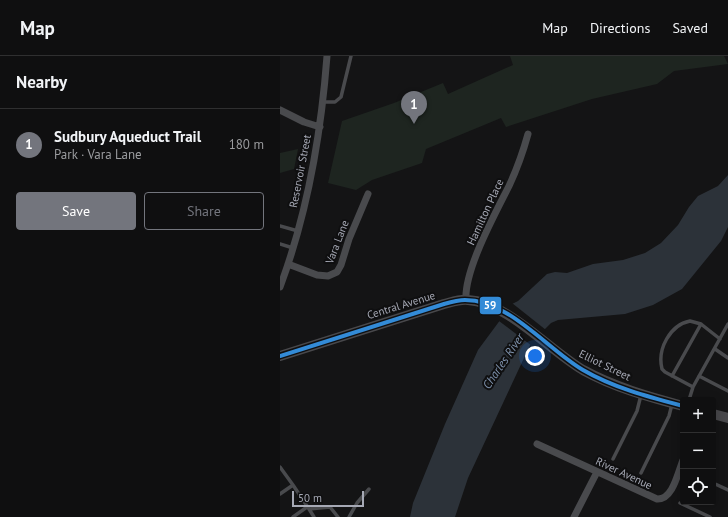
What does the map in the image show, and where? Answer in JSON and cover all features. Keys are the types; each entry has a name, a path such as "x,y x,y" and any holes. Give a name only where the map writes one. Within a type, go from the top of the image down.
{"main road":[{"name":"Central Avenue","path":"280,356 444,304 466,300 486,304 504,312 525,328"},
{"name":"Elliot Street","path":"525,328 584,370 608,382 641,394 680,405"},
{"path":"716,415 728,418"}],"street":[{"name":"Reservoir Street","path":"280,286 282,276 288,264 298,231 312,176 320,127 327,56"},
{"path":"280,110 304,122 320,127"},
{"name":"Hamilton Place","path":"466,300 466,286 474,263 519,163 528,134"},
{"name":"Vara Lane","path":"288,264 317,275 328,276 337,272 368,194"},
{"name":"River Avenue","path":"537,444 653,498 661,499 669,494 682,469"},
{"path":"574,517 597,472"}],"lane":[{"path":"323,102 335,102 341,96 351,56"},
{"path":"280,226 298,231"},
{"path":"280,244 293,248"},
{"path":"693,387 665,372 661,367 661,351 667,338 687,321 693,321 701,324 720,339"},
{"path":"672,376 701,324"},
{"path":"690,397 693,387 728,324"},
{"path":"714,348 728,358"},
{"path":"700,376 728,391"},
{"path":"613,459 637,411 641,394"},
{"path":"641,473 669,416 673,403"},
{"path":"280,467 314,517"},
{"path":"716,484 728,490"},
{"path":"280,494 293,485"},
{"path":"349,517 357,503 370,489"},
{"path":"684,505 710,517"},
{"path":"293,517 308,508 330,507 338,517"}],"shaded area":[{"path":"510,56 724,56 728,64 674,71 657,84 592,99 506,127 501,118 426,149 422,163 372,180 356,190 328,183 342,121 394,103 443,83 448,94 513,65"},
{"path":"298,149 294,169 280,173 280,153"}],"water":[{"name":"Charles River","path":"728,175 728,227 721,241 682,289 653,305 625,314 558,320 551,323 531,343 468,478 455,517 410,517 413,503 445,424 478,350 512,304 518,301 547,274 555,272 567,273 593,264 623,260 645,253 661,243 678,225 698,196 718,186"}],"pier":[{"path":"512,303 546,330 532,346 499,321"}],"transit line":[{"name":"59","path":"280,356 444,304 465,300 481,302 497,308 527,327 569,361 607,382 680,405"}],"place":[{"name":"Sudbury Aqueduct Trail","path":"414,124"}]}
